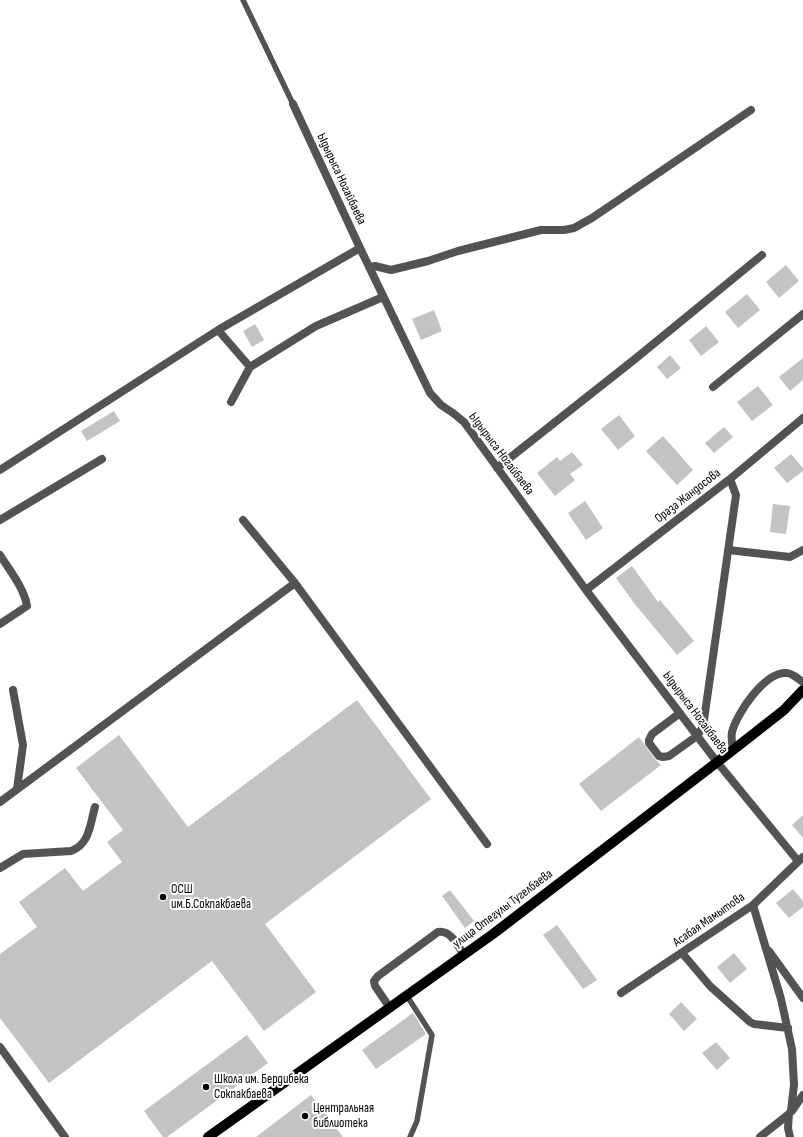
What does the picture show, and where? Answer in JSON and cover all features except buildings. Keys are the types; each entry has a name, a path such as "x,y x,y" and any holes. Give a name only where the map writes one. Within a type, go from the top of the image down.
{"main road":[{"name":"улица Отегулы Тугелбаева","path":"208,1137 464,955 784,710 803,690"}],"street":[{"name":"Ыдырыса Ногайбаева","path":"293,104 383,297 430,393 441,405 453,412 464,422 531,512 586,590 697,736 717,762 800,859"},
{"path":"369,267 375,266 391,270 541,230 564,230 574,228 592,218 750,110"},
{"path":"0,470 218,330 360,248"},
{"path":"497,468 635,360 762,255"},
{"path":"231,402 250,367 316,326 383,297"},
{"path":"713,387 803,314"},
{"path":"218,330 250,367"},
{"name":"Ораза Жандосова","path":"586,590 730,479 803,418"},
{"path":"0,520 102,460"},
{"path":"680,713 652,734 649,740 649,744 659,756 669,756 697,736 703,727 736,495 730,479"},
{"path":"243,520 295,583 487,844"},
{"path":"728,550 790,556 803,550"},
{"path":"0,555 20,587 26,599 27,606 0,624"},
{"path":"0,802 295,583"},
{"path":"732,750 732,733 738,716 759,686 779,674 788,673 803,682"},
{"path":"12,690 23,745 17,789"},
{"path":"0,868 23,854 71,852 75,850 86,841 95,807"},
{"name":"Асабая Мамытова","path":"621,993 753,905 800,859"},
{"path":"753,905 781,999 792,1048 794,1085 788,1128 790,1137"},
{"path":"390,1008 375,986 374,981 378,976 438,932 444,931 449,934 464,955"},
{"path":"766,946 803,998"},
{"path":"682,953 710,986 750,1022 754,1024 788,1028"},
{"path":"0,1047 64,1137"},
{"path":"760,1137 790,1113 803,1095"}],"lane":[{"name":"Ыдырыса Ногайбаева","path":"243,0 293,104"},
{"path":"407,996 432,1035 417,1121 410,1137"}],"place":[{"name":"ОСШ им.Б.Сокпакбаева","path":"163,897"},
{"name":"Школа им. Бердибека Сокпакбаева","path":"206,1087"},
{"name":"Центральная библиотека","path":"305,1116"}]}
